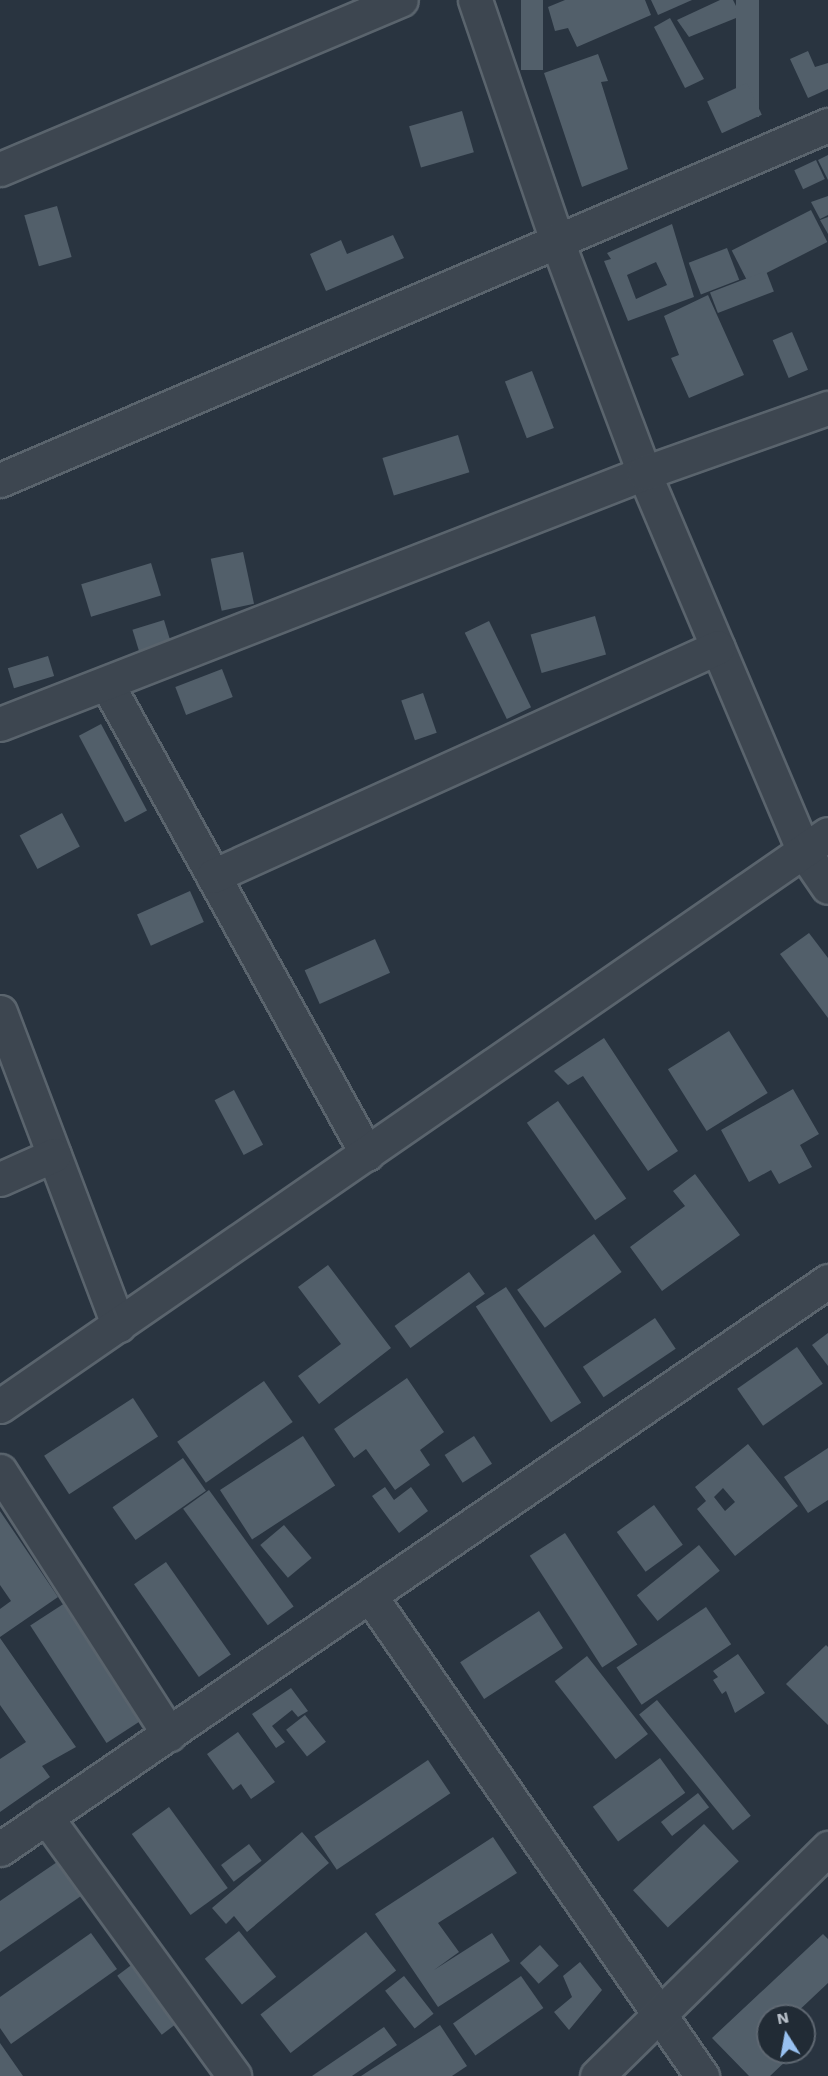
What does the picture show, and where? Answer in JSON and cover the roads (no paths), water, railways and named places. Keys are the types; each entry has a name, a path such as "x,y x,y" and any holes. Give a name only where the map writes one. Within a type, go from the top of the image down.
{"street":[{"path":"0,169 401,0"},
{"path":"475,0 557,241 644,473 718,647 816,843 828,887"},
{"path":"0,480 828,125"},
{"path":"0,724 644,473 828,408"},
{"path":"213,876 718,647"},
{"path":"106,684 367,1154"},
{"path":"0,1406 816,843"},
{"path":"0,1012 118,1325"},
{"path":"0,1179 54,1155"},
{"path":"0,1849 828,1281"},
{"path":"0,1471 169,1734"},
{"path":"370,1596 702,2076"},
{"path":"46,1817 234,2076"},
{"path":"597,2076 828,1848"}]}
